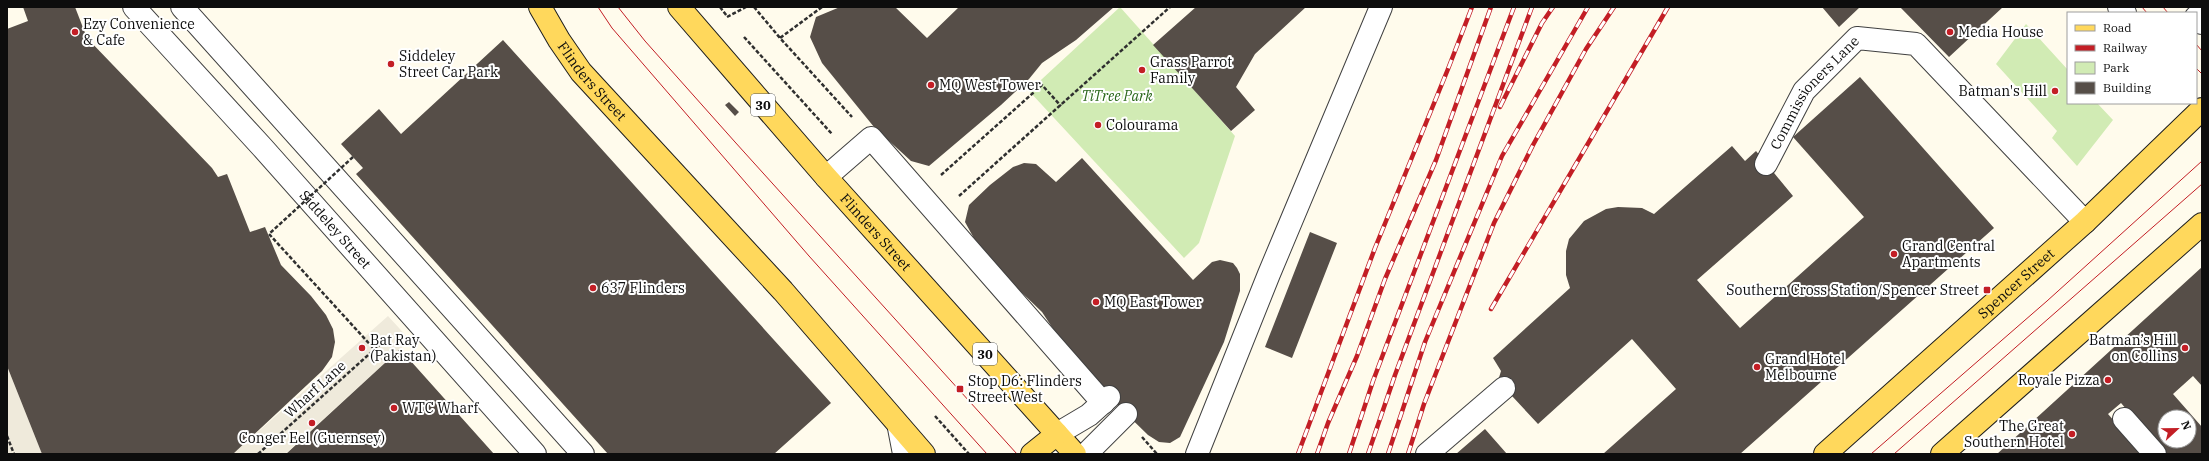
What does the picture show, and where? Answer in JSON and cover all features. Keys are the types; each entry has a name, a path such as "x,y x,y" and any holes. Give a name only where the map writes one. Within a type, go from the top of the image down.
{"main road":[{"name":"Flinders Street","path":"540,7 559,40 581,72 778,286 924,454"},
{"name":"Flinders Street","path":"690,13 826,177 1075,454"},
{"name":"Spencer Street","path":"1825,454 2085,222 2199,109"},
{"path":"1942,454 2202,224"},
{"path":"1032,454 1057,434"}],"street":[{"name":"Siddeley Street","path":"134,7 262,147 535,454"},
{"path":"182,7 583,454"},
{"path":"1197,454 1269,274 1381,7"},
{"name":"Commissioners Lane","path":"1766,164 1804,90 1857,38 1916,44 2085,222"},
{"path":"262,147 288,126"},
{"path":"826,177 871,138 1106,400 1089,414 1057,434"},
{"path":"1428,454 1504,388"},
{"path":"1086,454 1126,414"},
{"path":"2124,419 2155,454"},
{"path":"900,428 904,454"}],"path":[{"path":"727,17 746,7"},
{"path":"754,7 780,38 871,138"},
{"path":"780,38 822,7"},
{"path":"964,192 1170,7"},
{"path":"945,172 1042,85 1061,106"},
{"path":"353,157 269,234 386,362"},
{"name":"Wharf Lane","path":"258,454 386,340"},
{"path":"935,416 968,454"},
{"path":"7,436 14,454"}],"green space":[{"name":"TiTree Park","path":"1120,7 1235,136 1199,243 1184,258 1029,91"},
{"path":"2026,24 2067,69 2067,104 2098,104 2113,120 2077,166 2052,138 2057,131 1996,64"}],"shaded area":[{"path":"388,316 410,340 285,454 233,454"},
{"path":"7,366 42,454 7,454"}],"building":[{"path":"23,7 75,7 87,38 212,168 218,177 227,174 250,232 265,227 281,265 311,296 326,315 333,329 335,342 332,357 322,371 233,454 42,454 7,366 7,29 28,21"},
{"name":"MQ West Tower","path":"840,7 895,7 927,38 959,7 1114,7 1076,40 1042,63 1029,79 1001,105 929,166 911,161 874,127 822,63 810,37 816,17"},
{"path":"1196,7 1306,7 1255,54 1236,87 1255,110 1231,131 1153,45"},
{"path":"1822,7 1860,7 1839,27"},
{"name":"Media House","path":"1900,7 2003,7 1949,57"},
{"name":"637 Flinders","path":"503,40 831,403 774,454 608,454 356,174 363,168 341,144 379,109 401,134"},
{"name":"Grand Central Apartments","path":"1860,77 1994,228 1740,454 1603,454 1676,389 1632,339 1538,424 1498,381 1501,371 1493,358 1570,288 1566,275 1566,251 1569,239 1584,221 1606,209 1618,207 1642,208 1654,214 1732,146 1745,161 1756,151 1793,196 1697,280 1740,328 1864,217 1793,137"},
{"path":"729,102 739,112 735,116 725,105"},
{"name":"MQ East Tower","path":"1082,158 1193,280 1212,262 1220,260 1233,263 1240,274 1240,291 1224,342 1180,437 1170,443 1159,442 1148,435 1109,397 1063,344 1042,312 1013,284 976,242 965,222 969,205 990,185 1013,167 1024,163 1036,164 1056,182"},
{"path":"1310,232 1337,243 1292,358 1265,347"},
{"path":"2202,267 2202,386 2193,376 2173,394 2186,409 2157,409 2157,445 2121,403 2108,414 2143,454 1997,454"},
{"name":"WTC Wharf","path":"400,349 494,454 286,454 386,362"},
{"path":"2197,421 2202,427 2202,454 2165,454 2161,449 2197,449"},
{"path":"1485,429 1507,454 1456,454"}],"tram line":[{"path":"598,7 612,28 809,256 987,454"},
{"path":"618,7 645,41 735,142 1017,454"},
{"path":"2142,7 2146,12"},
{"path":"2163,7 2167,12"},
{"path":"2197,45 2202,51"},
{"path":"2197,69 2202,74"},
{"path":"1871,454 2047,301 2202,161"},
{"path":"1894,454 2202,184"}],"railway":[{"path":"1298,454 1375,248 1472,7"},
{"path":"1317,454 1328,423 1357,356 1385,279 1436,160 1491,7"},
{"path":"1349,454 1373,381 1514,7"},
{"path":"1368,454 1395,375 1532,7"},
{"path":"1500,107 1542,23 1553,7"},
{"path":"1388,454 1425,342 1502,156 1588,7"},
{"path":"1408,454 1424,404 1494,223 1533,145 1586,49 1614,7"},
{"path":"1491,309 1668,7"}],"place":[{"name":"Ezy Convenience & Cafe","path":"75,32"},
{"name":"Media House","path":"1950,32"},
{"name":"Siddeley Street Car Park","path":"391,64"},
{"name":"Grass Parrot Family","path":"1142,70"},
{"name":"MQ West Tower","path":"931,85"},
{"name":"Batman's Hill","path":"2055,91"},
{"name":"Colourama","path":"1098,125"},
{"name":"Grand Central Apartments","path":"1894,254"},
{"name":"637 Flinders","path":"593,288"},
{"name":"Southern Cross Station/Spencer Street","path":"1987,290"},
{"name":"MQ East Tower","path":"1096,302"},
{"name":"Bat Ray (Pakistan)","path":"362,348"},
{"name":"Batman’s Hill on Collins","path":"2185,348"},
{"name":"Grand Hotel Melbourne","path":"1757,367"},
{"name":"Royale Pizza","path":"2108,380"},
{"name":"Stop D6: Flinders Street West","path":"960,389"},
{"name":"WTC Wharf","path":"394,408"},
{"name":"Conger Eel (Guernsey)","path":"312,423"},
{"name":"The Great Southern Hotel","path":"2072,434"}]}
